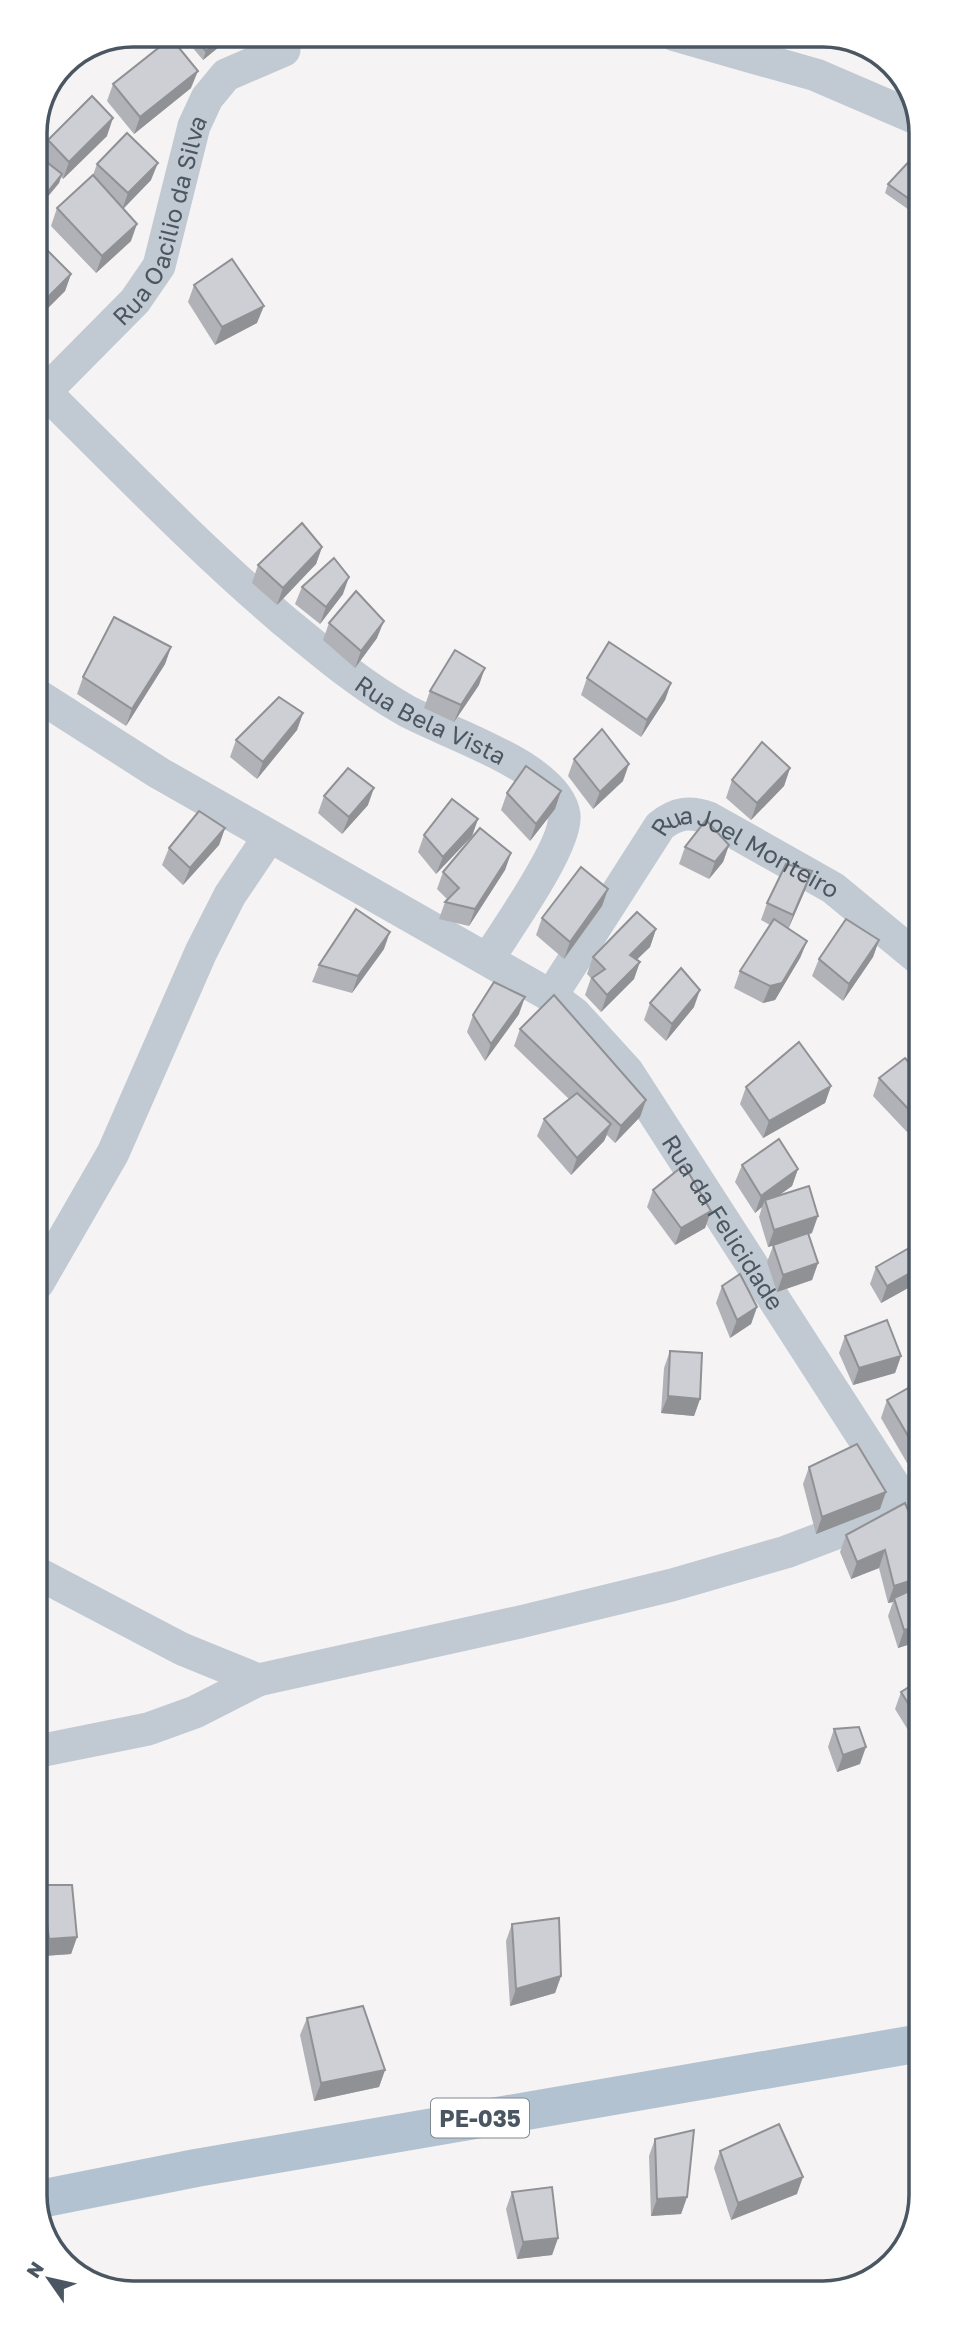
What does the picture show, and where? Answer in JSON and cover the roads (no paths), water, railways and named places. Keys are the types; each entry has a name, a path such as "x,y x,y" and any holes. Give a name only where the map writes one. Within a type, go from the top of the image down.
{"main road":[{"name":"PE-035","path":"47,2198 196,2168 909,2045"}],"street":[{"path":"717,47 816,75 906,114"},
{"name":"Rua Oacilio da Silva","path":"47,391 135,301 159,266 194,126 207,98 226,75 284,50"},
{"name":"Rua Bela Vista","path":"47,402 171,516 232,577 345,673 406,711 507,759 544,783 557,797 564,815 562,832 551,857 488,959"},
{"name":"Rua da Felicidade","path":"47,702 90,732 269,838 488,959 551,996 575,1014 626,1071 909,1509"},
{"name":"Rua Joel Monteiro","path":"551,996 660,826 680,814 693,813 709,818 833,888 909,950"},
{"path":"47,1267 113,1153 230,895 269,838"},
{"path":"47,1749 148,1729 195,1712 258,1680 672,1585 909,1516"},
{"path":"47,1579 182,1649 258,1680"}]}
